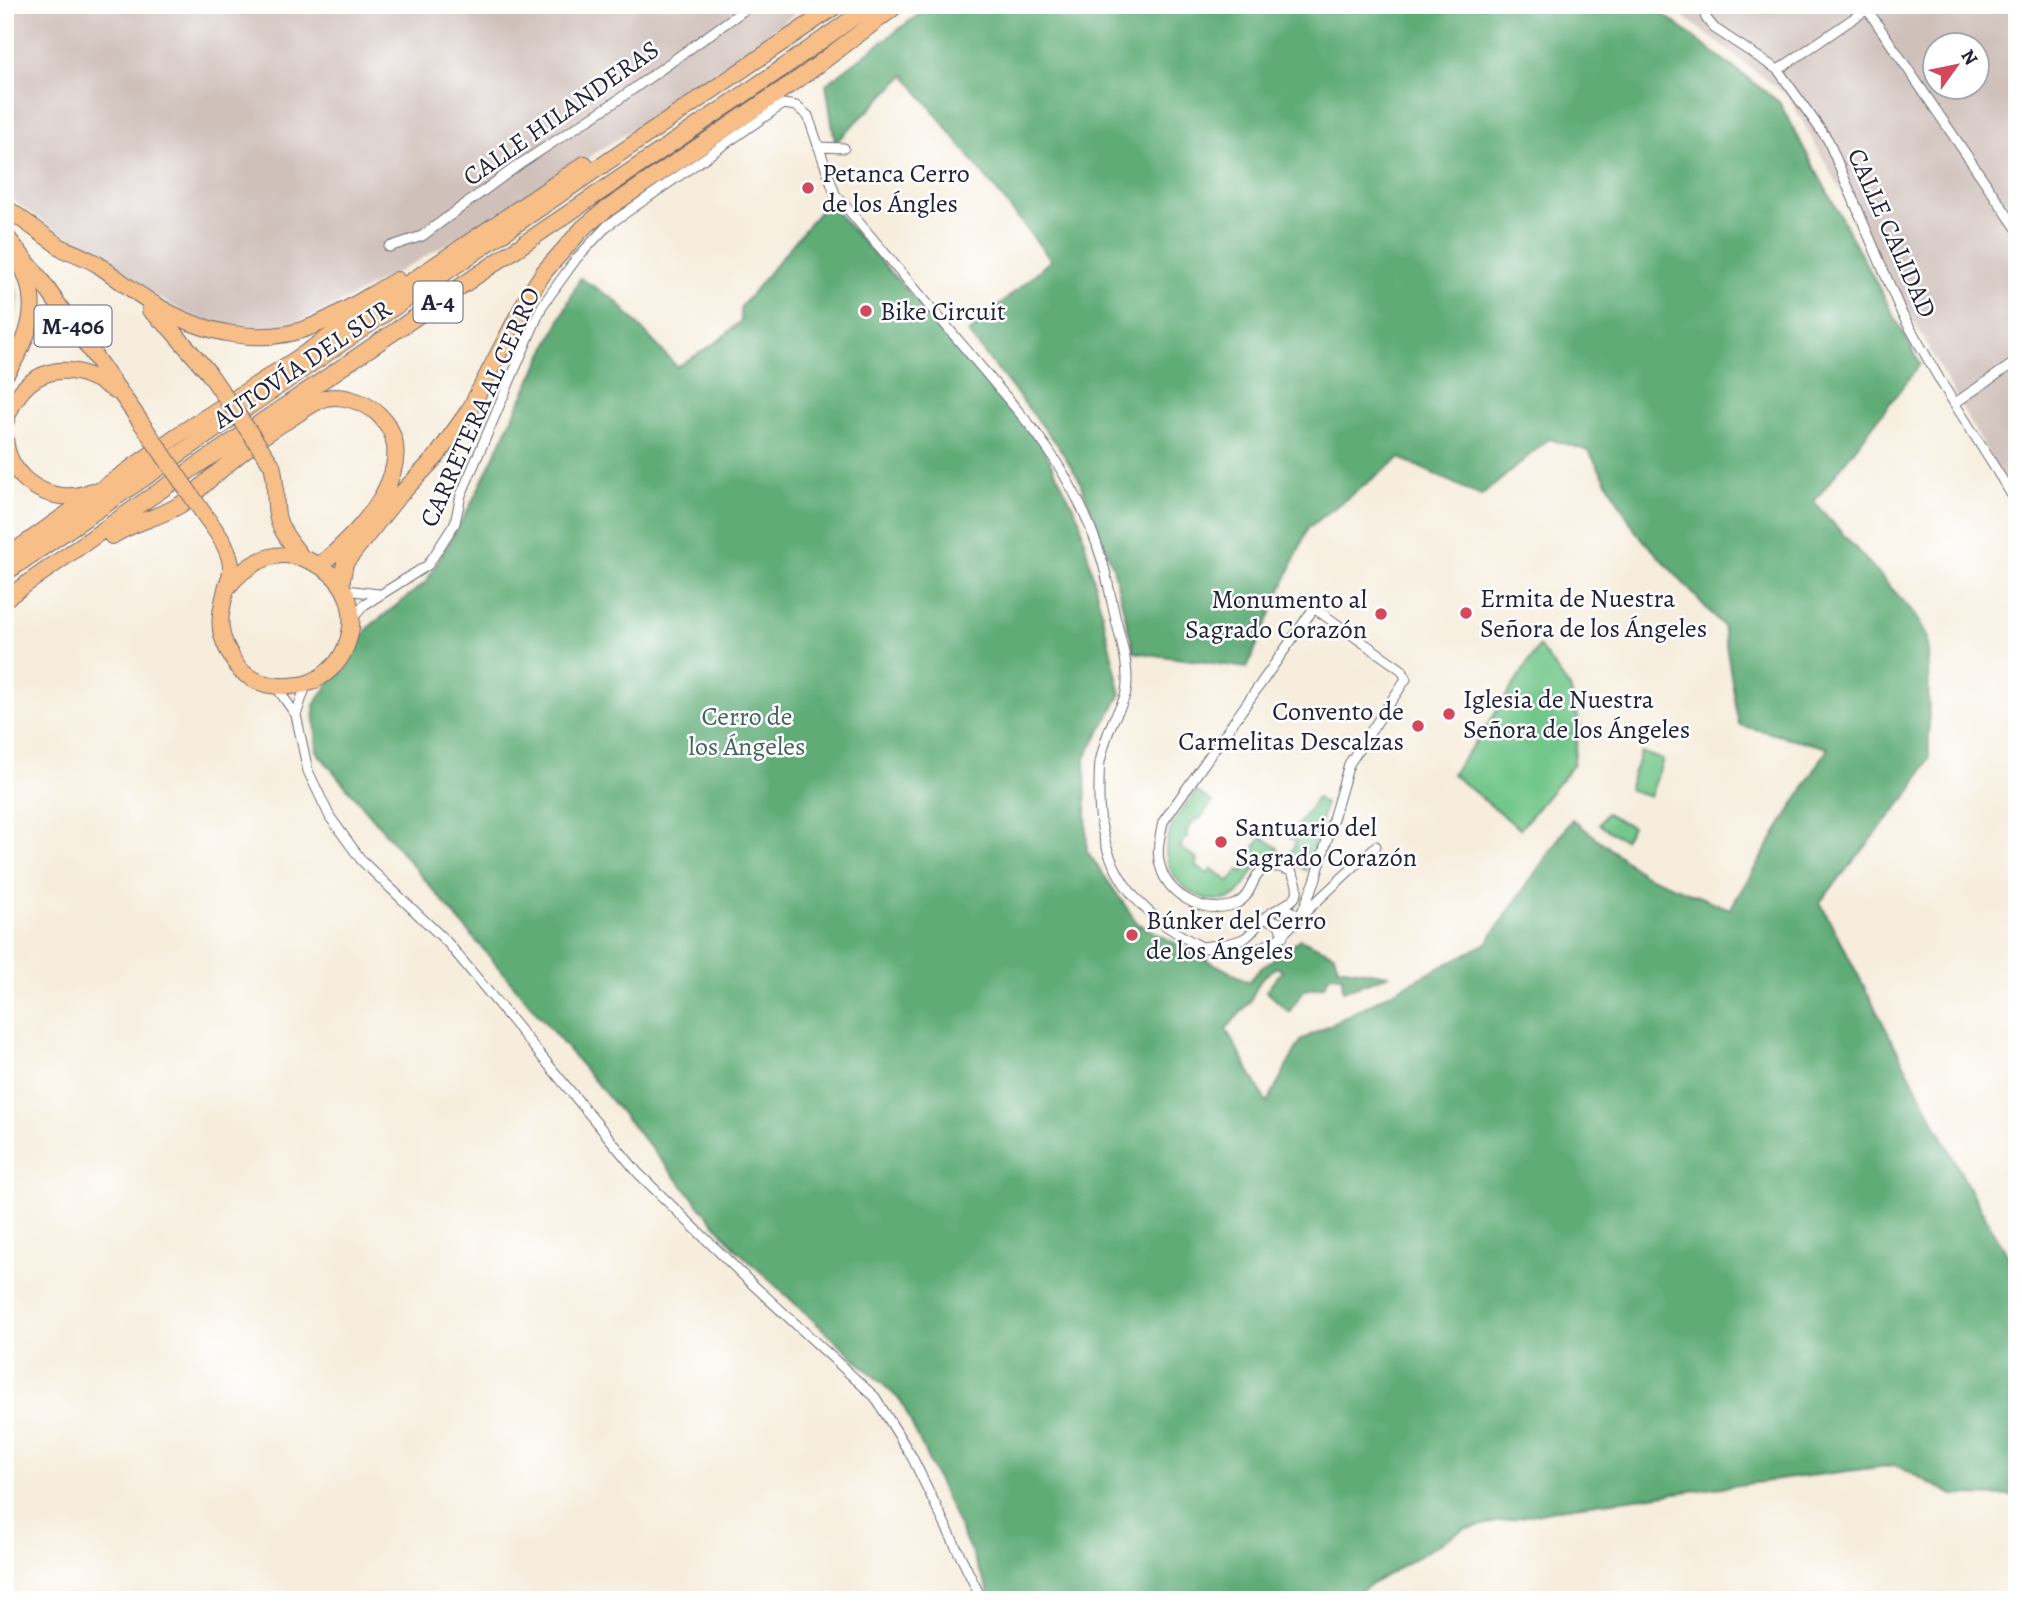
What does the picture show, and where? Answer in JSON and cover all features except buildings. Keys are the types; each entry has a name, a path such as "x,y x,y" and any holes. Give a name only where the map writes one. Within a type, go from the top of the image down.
{"highway":[{"name":"AUTOVÍA DEL SUR","path":"5,573 837,5"},
{"name":"AUTOVÍA DEL SUR","path":"5,599 871,5"},
{"path":"344,588 345,563 396,499 436,457 470,409 527,298 564,248 604,211 807,73 897,5"},
{"path":"5,558 175,437 298,358 611,147 653,131"},
{"name":"M-406","path":"5,207 147,308 170,328 208,372 272,465 277,480 277,516 286,536 302,558"},
{"path":"5,236 25,271 32,296 30,324 22,351 5,375"},
{"name":"M-406","path":"5,236 38,276 138,418 206,517 229,557 231,570 220,617 220,637 238,669 257,682 277,688 306,685 326,673 337,663 350,639 352,619 344,588"},
{"path":"58,246 94,263 180,319 215,331 261,336 288,333 313,326 444,252 474,239"},
{"path":"5,423 17,396 41,375 58,371 88,375 113,389 138,418"},
{"path":"5,607 124,528 180,505 271,430 327,398 343,398 359,402 384,419 392,435 396,464 387,489 345,545 320,565"},
{"path":"5,436 9,457 21,477 40,491 71,497 85,494 110,482"},
{"path":"227,587 239,573 270,557 302,558 320,565 344,588"}],"street":[{"name":"CALLE HILANDERAS","path":"389,247 422,236 520,164 615,102 751,5"},
{"name":"CALLE CALIDAD","path":"1703,5 1706,18 1714,28 1778,70 1828,140 1902,314 2017,503"},
{"path":"1778,70 1870,7 2017,229"},
{"name":"CARRETERA AL CERRO","path":"380,594 428,565 456,523 461,495 542,306 576,259 608,225 783,104 796,106 808,116 835,194 1034,430 1048,448 1077,500 1101,556 1125,660 1126,692 1111,725 1100,763 1098,807 1110,862 1128,891 1155,918 1202,947"},
{"path":"820,147 844,148"},
{"path":"1955,403 2017,361"},
{"path":"344,588 380,594"},
{"path":"352,619 364,605 380,594"},
{"path":"1202,947 1230,944 1246,937 1264,919 1292,903 1297,894 1297,882 1291,871 1271,866 1255,877 1251,890 1244,899 1228,906 1193,905 1175,892 1160,867 1158,844 1163,822 1314,608 1402,670 1406,679 1349,764 1315,881 1300,917"},
{"path":"296,715 306,685"},
{"path":"277,688 296,715 308,771 330,817 362,861 447,942 638,1173 875,1398 912,1457 982,1600"},
{"path":"1202,947 1228,952 1257,949 1276,942 1376,846"},
{"path":"1284,907 1300,917"},
{"path":"1264,919 1278,922 1283,936"}],"shaded area":[{"path":"5,5 807,5 678,100 563,174 409,266 324,312 283,327 226,329 184,312 138,286 5,195"},
{"path":"1668,5 2017,5 2017,507 1789,97"},
{"path":"5,259 21,297 5,338"}],"green space":[{"name":"Cerro de los Ángeles","path":"931,5 1651,5 1779,102 1920,364 1814,502 1914,613 1928,638 1929,758 1912,790 1820,902 1971,1192 2017,1271 2017,1496 1953,1495 1895,1465 1574,1506 1464,1529 1345,1600 993,1600 901,1401 737,1250 317,752 314,705 369,627 426,582 470,506 580,278 615,300 677,367 718,341 741,321 740,308 827,202 1034,430 1079,518 1121,694 1085,758 1087,851 1138,924 1249,982 1259,970 1300,939 1334,954 1338,967 1390,975 1343,991 1342,976 1330,975 1324,986 1304,990 1289,1012 1266,991 1282,971 1276,967 1261,979 1249,1003 1226,1029 1267,1103 1301,1040 1487,943 1572,819 1643,874 1730,909 1828,748 1739,725 1723,626 1636,532 1589,451 1549,439 1481,496 1400,458 1308,528 1247,668 1134,652 1113,567 1079,479 1057,444 968,333 1051,260 905,75 835,143 826,84"},
{"path":"1539,646 1570,688 1580,724 1573,765 1520,829 1452,774"},
{"path":"1641,752 1663,760 1650,797 1628,789"},
{"path":"1196,791 1212,802 1186,832 1188,835 1180,847 1198,860 1195,865 1208,874 1212,869 1230,882 1239,870 1243,872 1252,859 1249,856 1262,837 1278,848 1278,859 1257,867 1238,894 1231,898 1208,899 1196,895 1176,879 1170,868 1166,844 1170,831"},
{"path":"1317,798 1325,804 1306,870 1287,860 1296,842 1289,838"},
{"path":"1606,813 1632,827 1624,840 1599,825"}],"place":[{"name":"Petanca Cerro de los Ángles","path":"808,188"},
{"name":"Bike Circuit","path":"866,311"},
{"name":"Ermita de Nuestra Señora de los Ángeles","path":"1466,613"},
{"name":"Monumento al Sagrado Corazón","path":"1381,614"},
{"name":"Iglesia de Nuestra Señora de los Ángeles","path":"1449,714"},
{"name":"Convento de Carmelitas Descalzas","path":"1418,726"},
{"name":"Santuario del Sagrado Corazón","path":"1221,842"},
{"name":"Búnker del Cerro de los Ángeles","path":"1132,935"}]}
